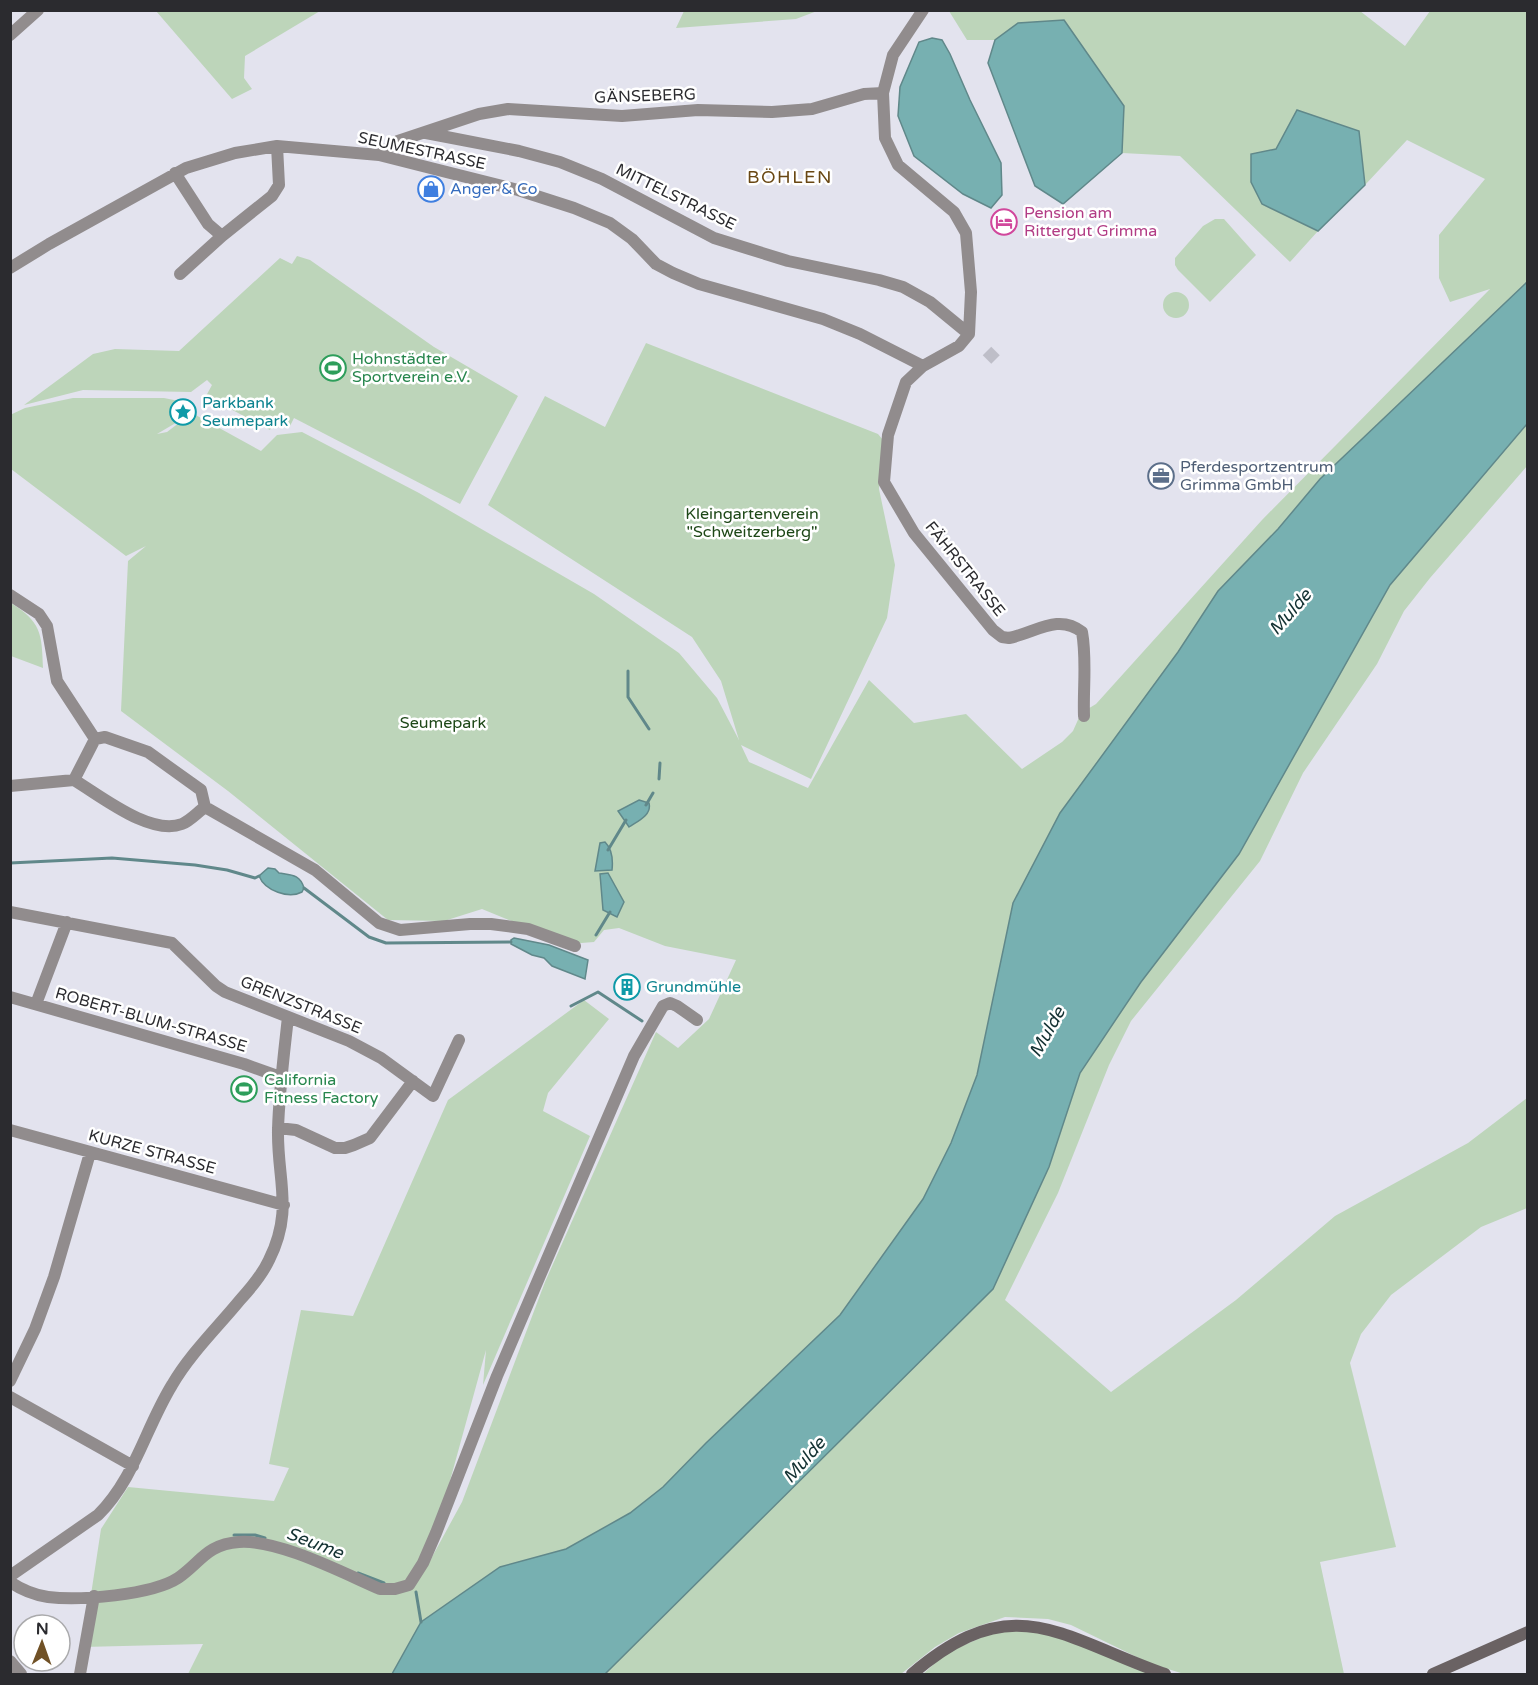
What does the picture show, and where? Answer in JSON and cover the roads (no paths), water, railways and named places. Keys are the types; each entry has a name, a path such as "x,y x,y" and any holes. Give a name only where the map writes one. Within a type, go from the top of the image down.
{"main road":[{"path":"912,1674 947,1647 974,1634 1000,1627 1020,1626 1055,1630 1164,1674"},
{"path":"1433,1674 1527,1632"}],"street":[{"path":"10,35 38,10"},
{"path":"923,10 893,55 883,93 885,138 898,165 954,212 966,233 971,292 969,334 959,346 923,366"},
{"name":"GÄNSEBERG","path":"379,155 398,141 479,114 508,109 622,116 698,110 772,112 812,109 864,94 883,93"},
{"name":"MITTELSTRASSE","path":"426,133 519,151 560,162 602,179 714,238 788,261 903,287 930,302 969,334"},
{"path":"180,274 222,236 272,196 279,185 277,146"},
{"name":"SEUMESTRASSE","path":"10,268 186,168 235,153 277,146 379,155 508,187 574,208 616,227 632,239 657,264 673,273 699,284 823,319 860,334 923,366"},
{"path":"175,173 208,224 222,236"},
{"name":"FÄHRSTRASSE","path":"923,366 906,382 899,400 888,435 884,482 914,533 993,630 1002,637 1009,638 1058,623 1074,625 1082,632 1085,650 1084,716"},
{"path":"10,595 39,614 47,626 57,681 94,739"},
{"path":"94,739 105,737 148,752 201,790 205,807 315,870 378,923 400,930 491,924 528,929 575,946"},
{"path":"74,780 94,739"},
{"path":"10,786 74,780 145,822 161,826 181,824 205,807"},
{"name":"GRENZSTRASSE","path":"10,912 172,943 225,993 349,1041 381,1058 433,1096 459,1040"},
{"path":"36,1004 67,922"},
{"name":"ROBERT-BLUM-STRASSE","path":"10,997 244,1064 283,1078"},
{"path":"10,1582 22,1590 46,1597 74,1599 164,1585 179,1578 207,1552 238,1542 261,1543 296,1554 380,1588 395,1589 409,1585 423,1563 436,1533 502,1365 634,1056 663,1006 670,1003 697,1020"},
{"path":"10,1576 98,1515 115,1496 133,1466 153,1418 174,1381 197,1350 255,1282 268,1262 277,1243 284,1205 278,1128 288,1017"},
{"path":"278,1128 296,1130 335,1148 354,1145 370,1138 413,1081"},
{"name":"KURZE STRASSE","path":"10,1130 284,1205"},
{"path":"10,1381 35,1329 54,1277 90,1153"},
{"path":"10,1397 133,1466"},
{"path":"80,1674 94,1596"},
{"path":"10,1661 21,1674"}],"water":[{"path":"1064,20 1124,106 1122,153 1063,204 1035,186 988,63 995,40 1018,23"},
{"path":"932,38 942,40 950,54 1001,163 1002,195 991,208 963,194 914,156 898,116 900,87 919,42"},
{"path":"1297,110 1359,131 1365,185 1318,231 1262,204 1251,182 1251,154 1276,149"},
{"name":"Mulde","path":"1527,282 1527,424 1390,585 1239,854 1141,982 1080,1073 1049,1167 993,1289 605,1674 392,1674 421,1622 500,1567 566,1549 630,1513 663,1487 840,1315 923,1199 951,1143 977,1075 1013,903 1060,813 1178,652 1218,591 1278,529 1320,479"},
{"path":"639,800 649,803 648,811 644,817 629,827 618,811"},
{"path":"605,842 612,855 612,870 595,871 600,843"},
{"path":"268,868 300,880 304,888 302,892 284,894 266,886 259,876"},
{"path":"608,873 624,902 617,917 603,910 600,874"},
{"path":"514,938 549,945 588,960 585,979 552,966 544,958 532,955 511,944"}],"waterway":[{"path":"628,671 628,697 649,729"},
{"path":"659,779 660,763"},
{"path":"646,805 653,793"},
{"path":"608,850 626,820"},
{"path":"10,863 112,858 195,865 227,870 255,878 259,876"},
{"path":"304,888 369,937 386,943 511,942"},
{"path":"596,935 610,912"},
{"path":"571,1006 598,992 642,1021"},
{"name":"Seume","path":"234,1535 255,1535 265,1538"},
{"name":"Seume","path":"358,1573 384,1583"},
{"name":"Seume","path":"416,1592 421,1622"}],"tunnel":[{"path":"987,351 996,360"}],"place":[{"name":"Anger & Co","path":"431,189"},
{"name":"Pension am Rittergut Grimma","path":"1004,222"},
{"name":"Hohnstädter Sportverein e.V.","path":"333,368"},
{"name":"Parkbank Seumepark","path":"183,412"},
{"name":"Pferdesportzentrum Grimma GmbH","path":"1161,476"},
{"name":"Grundmühle","path":"627,987"},
{"name":"California Fitness Factory","path":"244,1089"}],"district":[{"name":"BÖHLEN","path":"790,177"}],"park label":[{"name":"Kleingartenverein \"Schweitzerberg\"","path":"752,523"},
{"name":"Seumepark","path":"443,723"}]}
